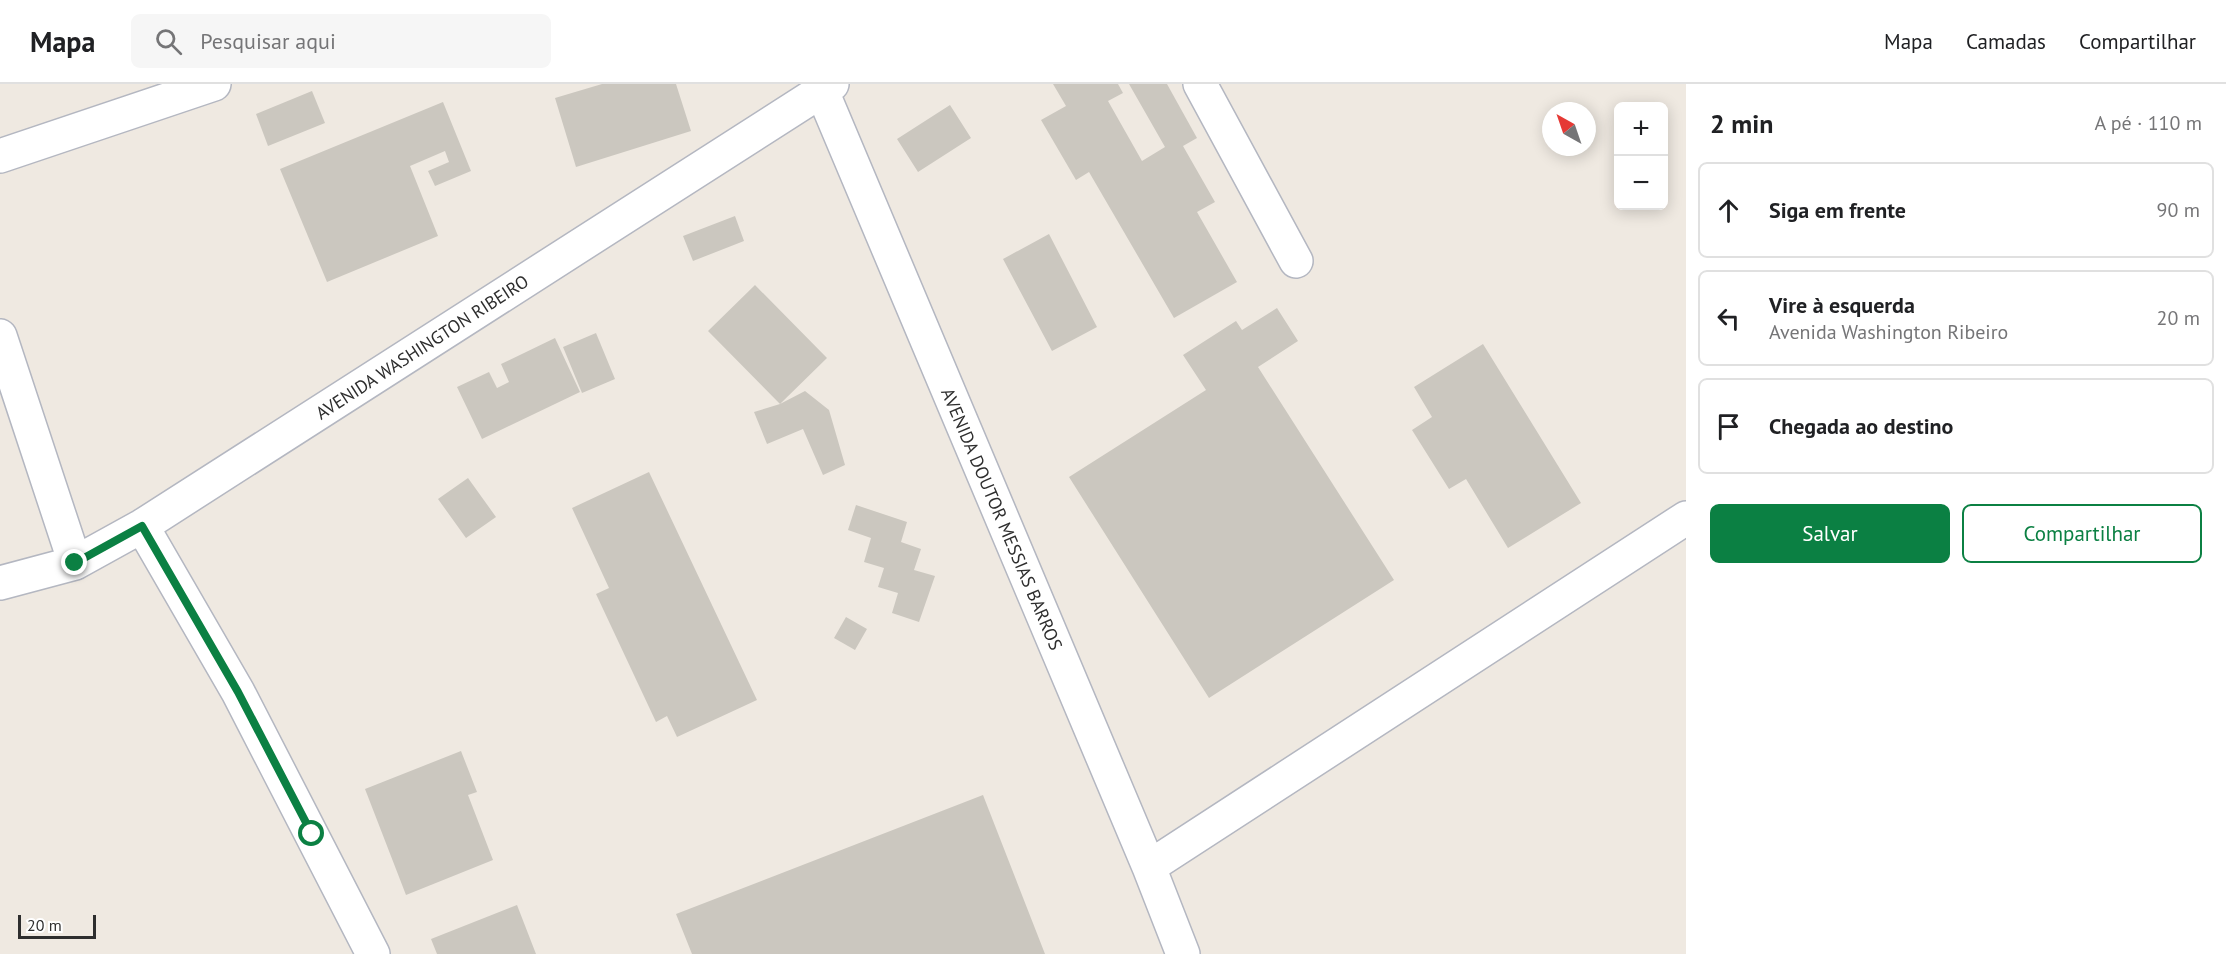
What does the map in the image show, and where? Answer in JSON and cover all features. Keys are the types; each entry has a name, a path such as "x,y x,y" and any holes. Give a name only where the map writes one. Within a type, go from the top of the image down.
{"street":[{"path":"1200,84 1296,261"},
{"path":"0,156 209,85"},
{"name":"AVENIDA WASHINGTON RIBEIRO","path":"0,583 75,563 142,526 824,86"},
{"name":"AVENIDA DOUTOR MESSIAS BARROS","path":"824,86 1149,867 1182,954"},
{"path":"0,336 6,372 75,563"},
{"path":"1149,867 1686,518"},
{"path":"142,526 238,692 373,954"}],"building":[{"path":"602,84 676,84 691,131 576,167 555,98"},
{"path":"1053,84 1118,84 1123,93 1108,101 1142,161 1165,147 1129,84 1167,84 1197,138 1183,146 1215,202 1197,212 1237,282 1174,318 1089,172 1076,180 1041,120 1066,106"},
{"path":"312,91 325,123 268,146 256,114"},
{"path":"443,102 471,171 435,186 428,171 449,162 445,151 410,166 438,236 327,282 280,169"},
{"path":"950,105 971,138 918,172 897,139"},
{"path":"735,216 744,241 693,261 683,236"},
{"path":"1049,234 1097,327 1052,351 1003,259"},
{"path":"755,285 827,358 780,404 708,331"},
{"path":"1277,308 1298,341 1258,367 1394,580 1209,698 1069,477 1206,390 1183,355 1236,321 1242,330"},
{"path":"596,333 615,379 582,393 563,347"},
{"path":"555,338 580,392 482,439 457,387 489,372 497,388 509,382 501,364"},
{"path":"1483,344 1581,503 1508,548 1466,479 1449,489 1412,430 1432,417 1414,387"},
{"path":"805,391 829,410 845,465 823,475 803,429 767,444 754,412 780,404"},
{"path":"649,472 757,700 677,737 667,716 656,722 596,594 609,588 572,508"},
{"path":"468,478 496,517 466,538 438,499"},
{"path":"856,505 907,522 901,542 921,549 914,570 935,576 919,622 892,613 898,593 878,587 884,568 864,562 871,538 848,530"},
{"path":"846,617 867,629 855,650 834,638"},
{"path":"461,751 477,792 468,795 493,860 406,895 365,789"},
{"path":"983,795 1045,954 692,954 676,914"},
{"path":"517,905 536,954 437,954 431,939"}],"route":[{"path":"75,563 142,526 238,692 312,834"}]}
